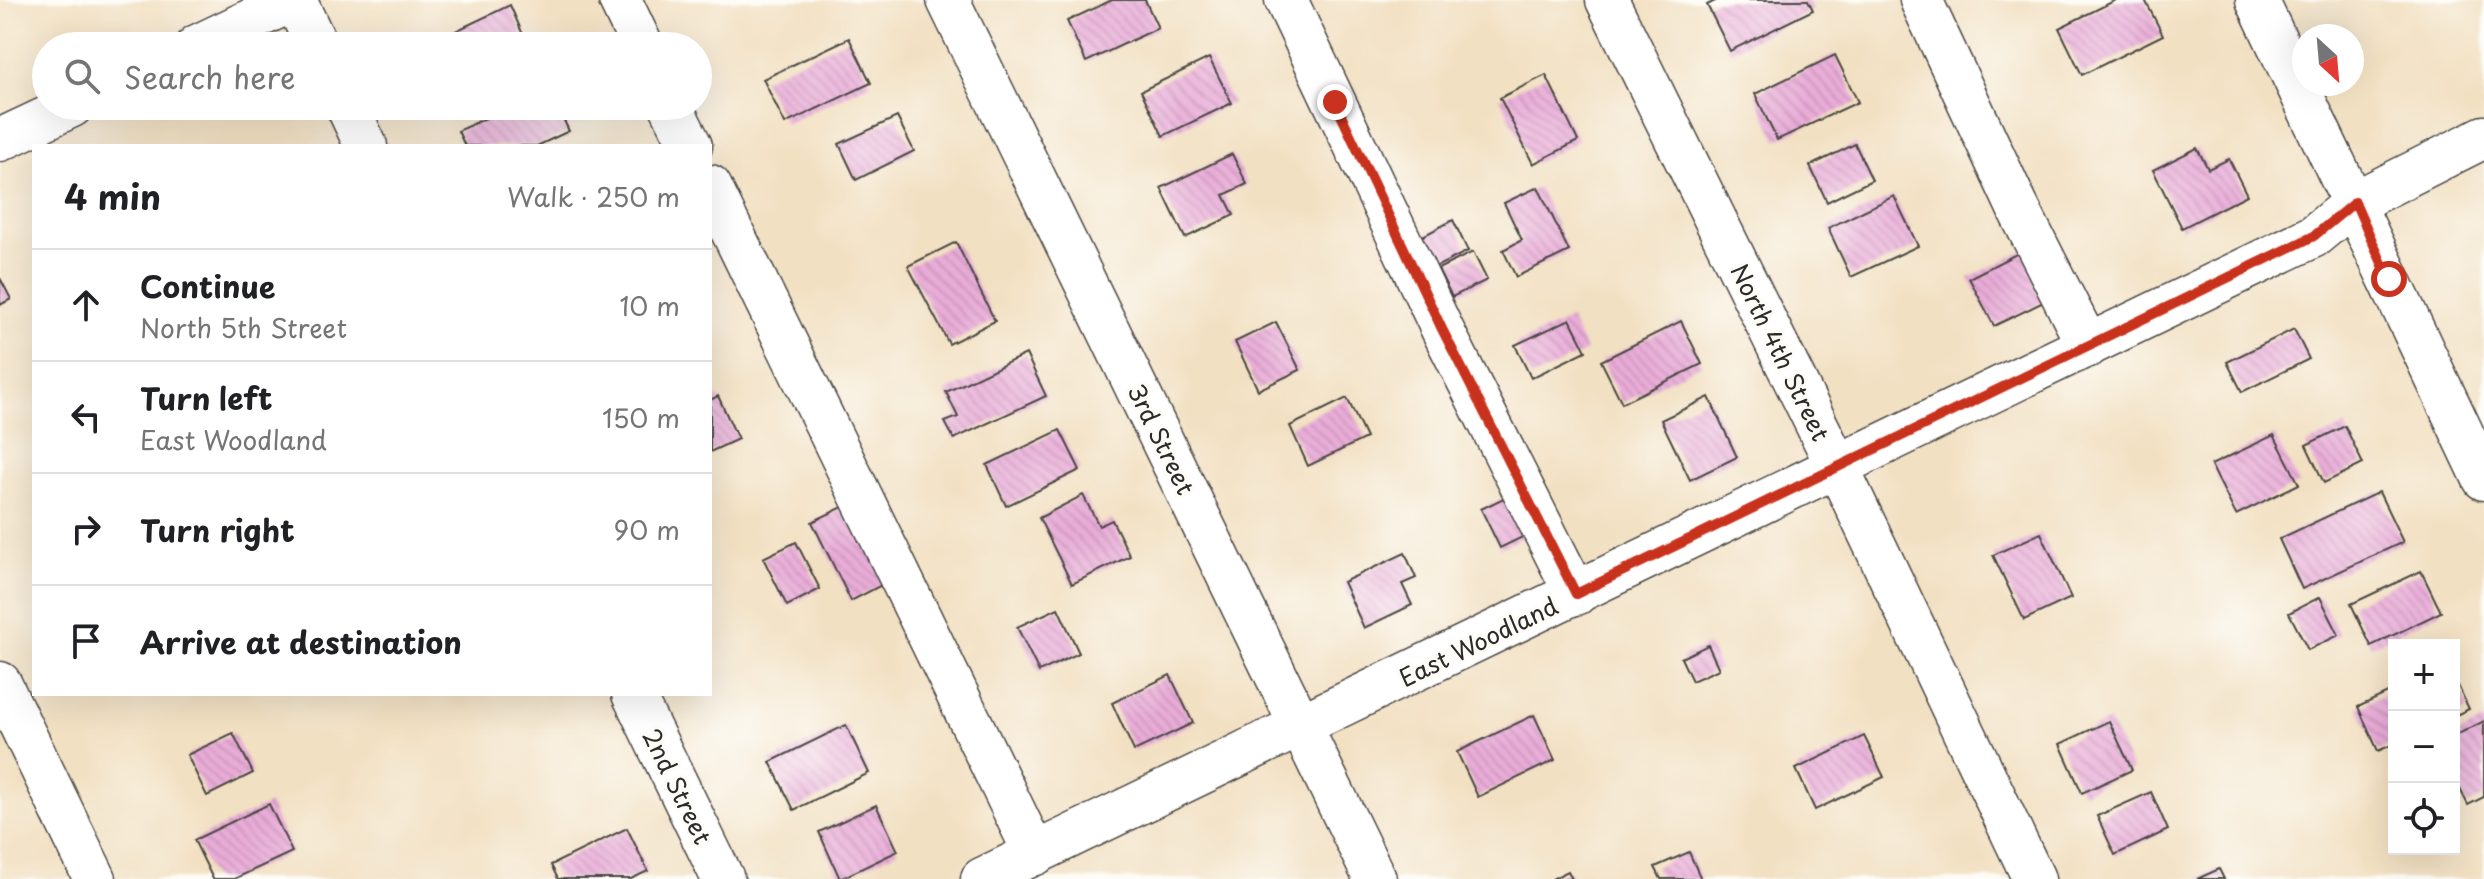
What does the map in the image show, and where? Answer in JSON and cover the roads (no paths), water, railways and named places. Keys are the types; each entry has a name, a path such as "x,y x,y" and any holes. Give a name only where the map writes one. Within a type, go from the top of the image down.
{"street":[{"path":"227,32 294,0 310,32"},
{"path":"620,0 635,32"},
{"name":"3rd Street","path":"948,0 1375,879"},
{"path":"1286,0 1442,329 1576,594"},
{"name":"North 4th Street","path":"1607,0 1838,468 2034,879"},
{"path":"1921,0 2017,206 2088,346"},
{"path":"2257,0 2484,479"},
{"path":"0,140 42,120"},
{"path":"354,120 365,144"},
{"path":"678,120 690,144"},
{"name":"East Woodland","path":"982,879 2314,236 2355,202 2484,137"},
{"path":"712,190 1035,854"},
{"path":"0,683 95,879"},
{"name":"2nd Street","path":"634,696 723,879"}]}
